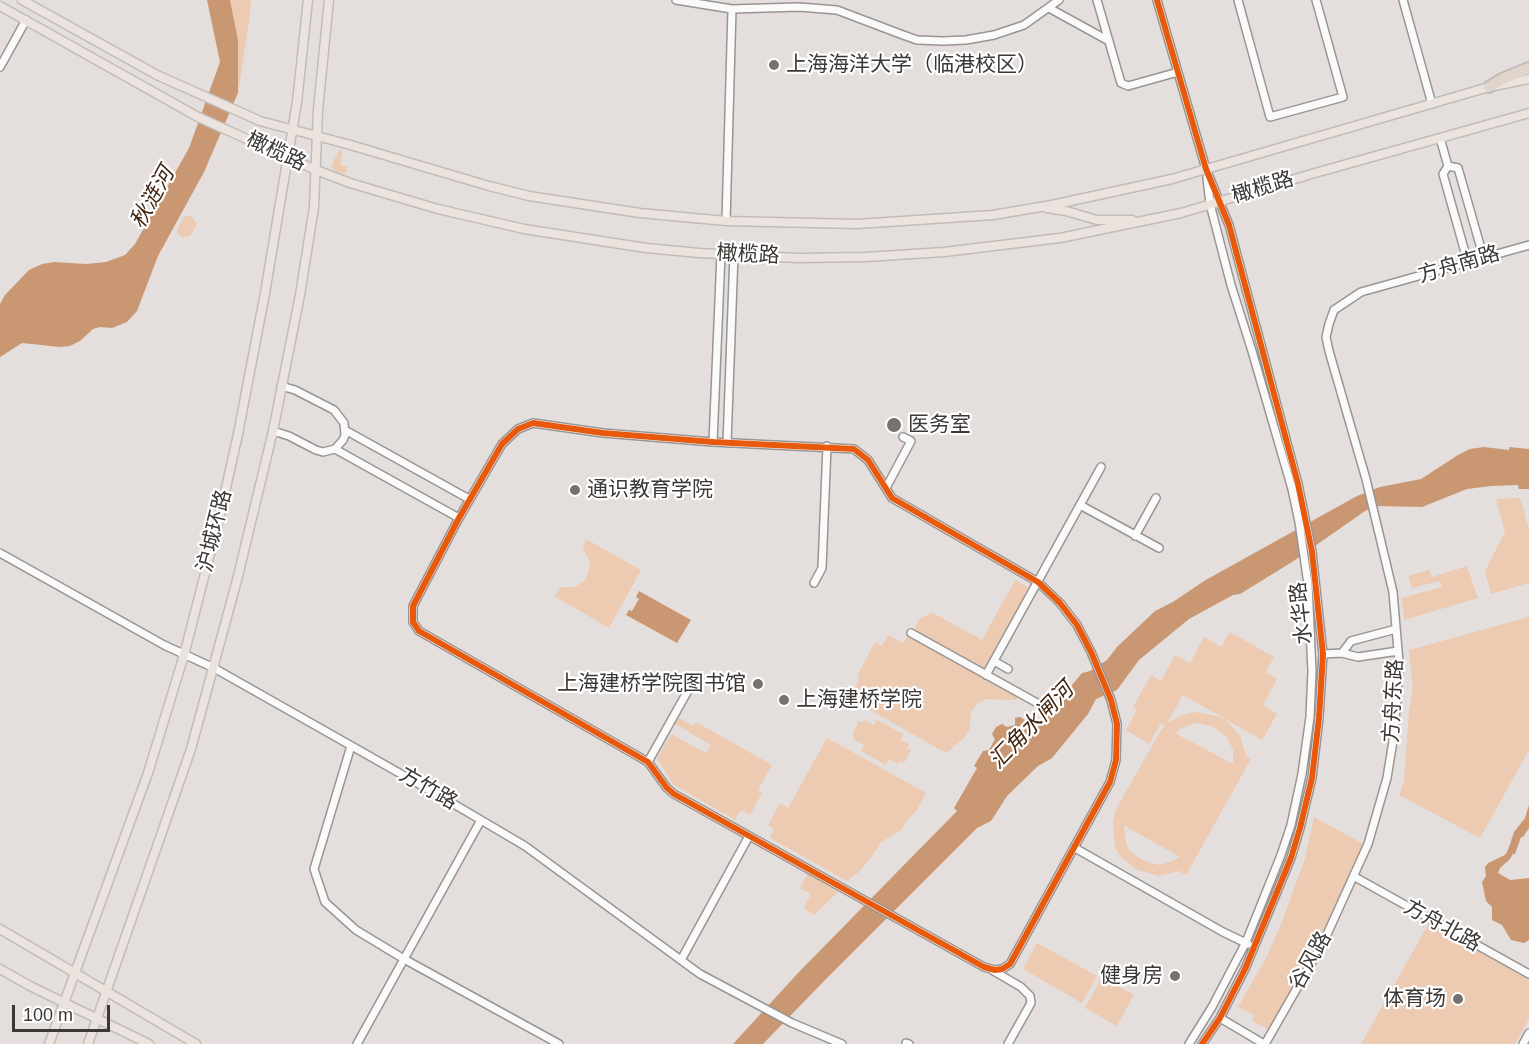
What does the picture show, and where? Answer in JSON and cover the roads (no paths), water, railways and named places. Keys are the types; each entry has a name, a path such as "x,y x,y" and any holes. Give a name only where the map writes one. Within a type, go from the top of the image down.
{"highway":[{"path":"1489,87 1502,78 1529,68"}],"main road":[{"name":"橄榄路","path":"22,0 123,57 206,99 260,121 529,196 640,213 726,221 857,224 993,215 1150,184 1489,87 1529,79"},
{"name":"沪城环路","path":"49,1044 148,773 184,655 238,434 265,293 297,102 308,0"},
{"name":"沪城环路","path":"88,1044 170,814 214,668 273,431 300,296 314,207 317,137 329,0"},
{"name":"橄榄路","path":"0,6 198,117 316,171 408,201 524,229 646,248 721,254 798,258 854,257 944,252 1060,238 1210,204 1529,113"},
{"path":"1038,207 1066,211 1097,220 1150,219"},
{"path":"0,929 196,1044"},
{"path":"0,969 149,1044"}],"street":[{"path":"676,0 732,9 799,7 837,10 910,38 943,41 994,35 1024,25 1059,0"},
{"path":"1097,0 1119,78 1124,85 1128,86 1178,72"},
{"path":"1157,0 1206,169"},
{"path":"1238,0 1270,117 1343,97 1316,0"},
{"path":"1403,0 1432,104"},
{"path":"1049,8 1109,41"},
{"path":"726,221 732,9"},
{"path":"0,67 26,20"},
{"path":"1440,138 1448,166 1443,174 1468,263"},
{"path":"1448,166 1458,168 1484,259"},
{"name":"水华路","path":"1189,1044 1212,1007 1246,942 1291,825 1302,774 1310,717 1312,671 1306,518 1250,301 1220,201 1206,169"},
{"name":"水华路","path":"1202,1044 1220,1018 1254,948 1291,858 1307,799 1319,718 1323,654 1309,555 1292,489 1231,285 1210,204 1206,169"},
{"name":"方舟南路","path":"1366,479 1326,337 1334,310 1361,292 1529,245"},
{"path":"713,442 721,254"},
{"path":"727,443 734,254"},
{"path":"273,431 323,452 335,449 343,440 345,430 342,418 334,410 295,390 281,386"},
{"path":"716,392 729,392"},
{"path":"992,970 1002,969 1010,964 1075,848 1114,771 1118,746 1117,724 1111,700 1077,625 1060,603 1038,582 892,498 868,460 861,453 848,447 713,442 603,433 533,423 518,429 502,444 459,518 413,606 411,613 415,627 425,636 648,762 670,791 1021,987 1030,996 1031,1003 1008,1044"},
{"path":"345,430 470,499"},
{"path":"886,488 911,441 903,437"},
{"path":"814,583 822,568 827,446"},
{"path":"335,449 459,518"},
{"path":"986,675 1101,467"},
{"name":"方舟东路","path":"1355,877 1368,844 1387,778 1397,698 1398,651 1393,592 1366,479"},
{"path":"1136,536 1156,498"},
{"path":"1080,505 1159,548"},
{"name":"方竹路","path":"0,553 184,655 214,668 481,820 525,846 700,974 761,1008 842,1044"},
{"path":"1342,653 1351,641 1396,629"},
{"path":"911,633 1040,704"},
{"path":"1323,654 1342,653 1358,657 1398,651"},
{"path":"994,661 1008,669"},
{"path":"648,762 695,678"},
{"path":"351,746 314,870 325,902 356,930 559,1044"},
{"path":"357,1044 481,820"},
{"path":"681,960 749,836"},
{"path":"1075,848 1254,948"},
{"name":"方舟北路","path":"1355,877 1529,974"},
{"name":"谷风路","path":"1265,1044 1324,940 1355,877"},
{"path":"1220,1018 1265,1044"},
{"path":"1523,1044 1529,1033"}],"water":[{"path":"207,0 230,0 238,40 238,93 204,172 158,256 137,311 127,322 112,328 93,329 80,341 70,346 22,343 0,357 0,304 5,295 29,270 42,264 55,262 86,264 106,262 125,255 135,244 189,148 220,62"},
{"name":"汇角水闸河","path":"1484,447 1509,450 1509,447 1529,449 1529,489 1519,489 1518,485 1491,486 1467,489 1422,507 1375,506 1240,594 1233,595 1189,619 1139,660 1117,690 1096,699 1088,714 1052,758 1038,766 1007,796 991,821 977,828 763,1044 733,1044 798,973 957,811 954,808 977,768 974,766 983,751 989,750 995,739 992,734 996,727 1002,724 1007,727 1015,725 1015,718 1020,717 1028,722 1039,722 1063,700 1067,691 1082,673 1090,671 1107,660 1117,647 1155,611 1204,581 1357,496 1380,487 1421,479 1458,455 1470,449"},
{"path":"639,591 691,620 677,643 626,615 629,610 632,611 639,599 636,597"},
{"path":"1529,805 1529,828 1521,837 1515,854 1500,868 1498,873 1510,880 1529,878 1529,940 1524,943 1511,940 1502,925 1492,920 1492,907 1486,901 1482,882 1486,876 1485,867 1488,863 1505,855 1514,832 1525,818"}],"place":[{"name":"上海海洋大学（临港校区）","path":"774,65"},
{"name":"医务室","path":"894,425"},
{"name":"通识教育学院","path":"575,490"},
{"name":"上海建桥学院图书馆","path":"758,684"},
{"name":"上海建桥学院","path":"784,700"},
{"name":"健身房","path":"1175,976"},
{"name":"体育场","path":"1458,999"}],"water label":[{"name":"秋涟河","path":"153,198"}]}
